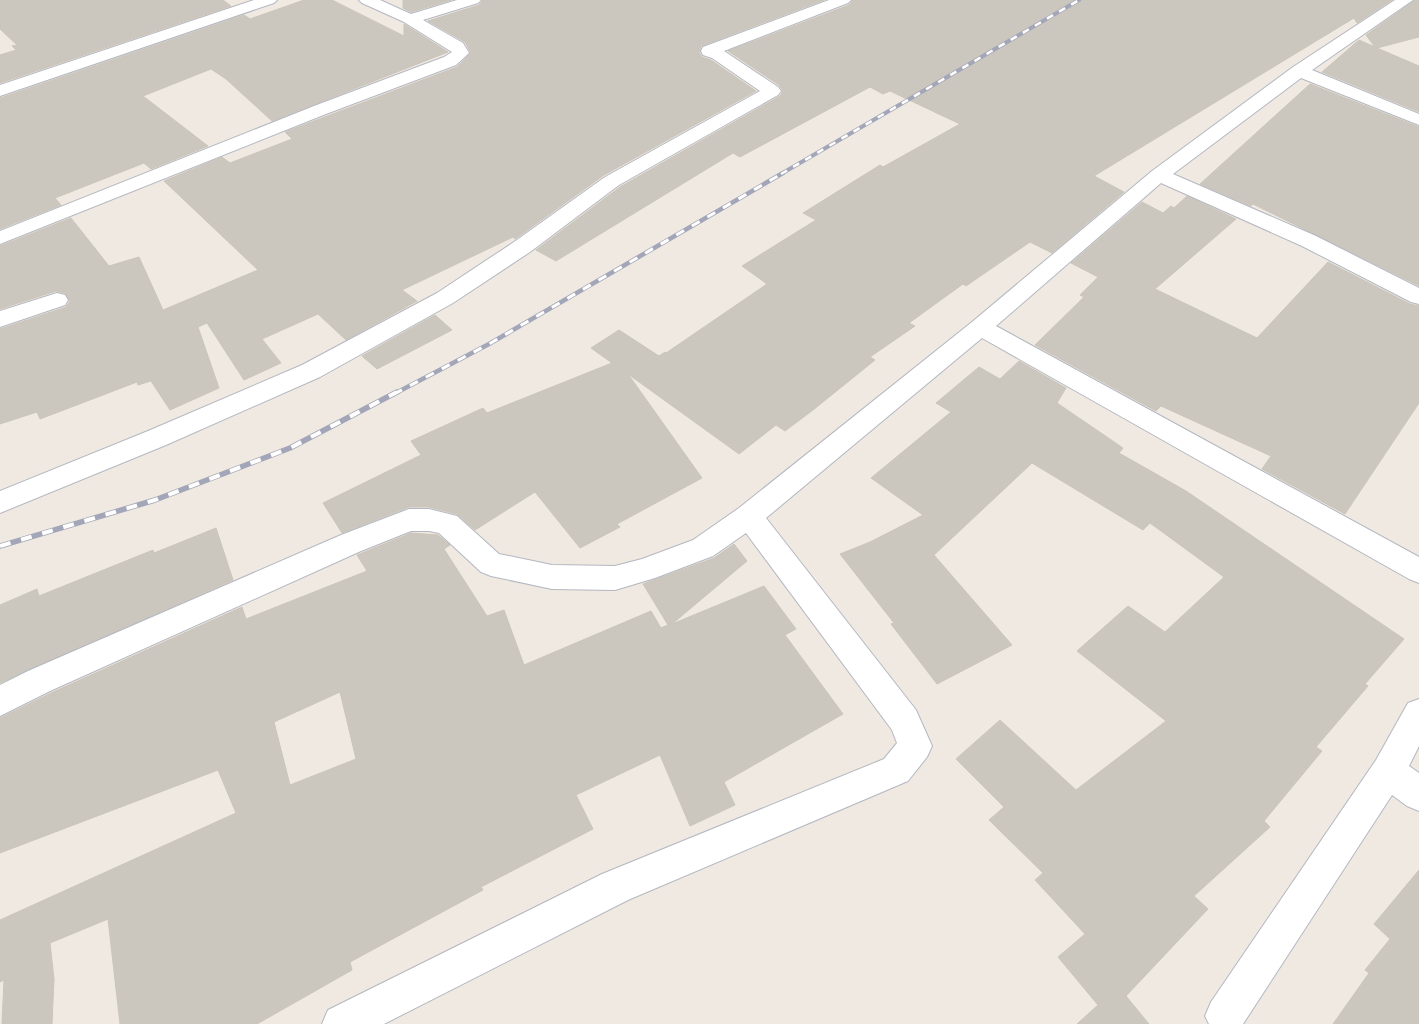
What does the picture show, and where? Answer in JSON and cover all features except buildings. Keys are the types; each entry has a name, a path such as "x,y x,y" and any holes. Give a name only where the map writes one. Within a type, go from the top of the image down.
{"street":[{"path":"0,91 269,0"},
{"path":"0,238 320,110 442,64 461,53 457,46 410,19 367,0"},
{"path":"410,19 473,0"},
{"path":"0,502 157,438 311,371 445,298 522,246 612,181 772,91 718,54 709,51 841,0"},
{"path":"0,701 48,677 351,543 409,520 429,520 447,524 491,564 552,577 615,578 645,570 703,548 749,516 980,327 1158,174 1299,71 1405,0"},
{"path":"1299,71 1419,120"},
{"path":"1158,174 1309,241 1419,297"},
{"path":"0,319 57,300"},
{"path":"980,327 1419,571"},
{"path":"342,1024 616,887 896,770 915,746 905,721 749,516"},
{"path":"1225,1016 1388,771 1419,714"},
{"path":"1388,771 1419,794"}],"railway":[{"path":"781,174 1079,0"},
{"path":"394,394 489,344 783,173"},
{"path":"0,546 155,500 290,448 397,392"}]}
